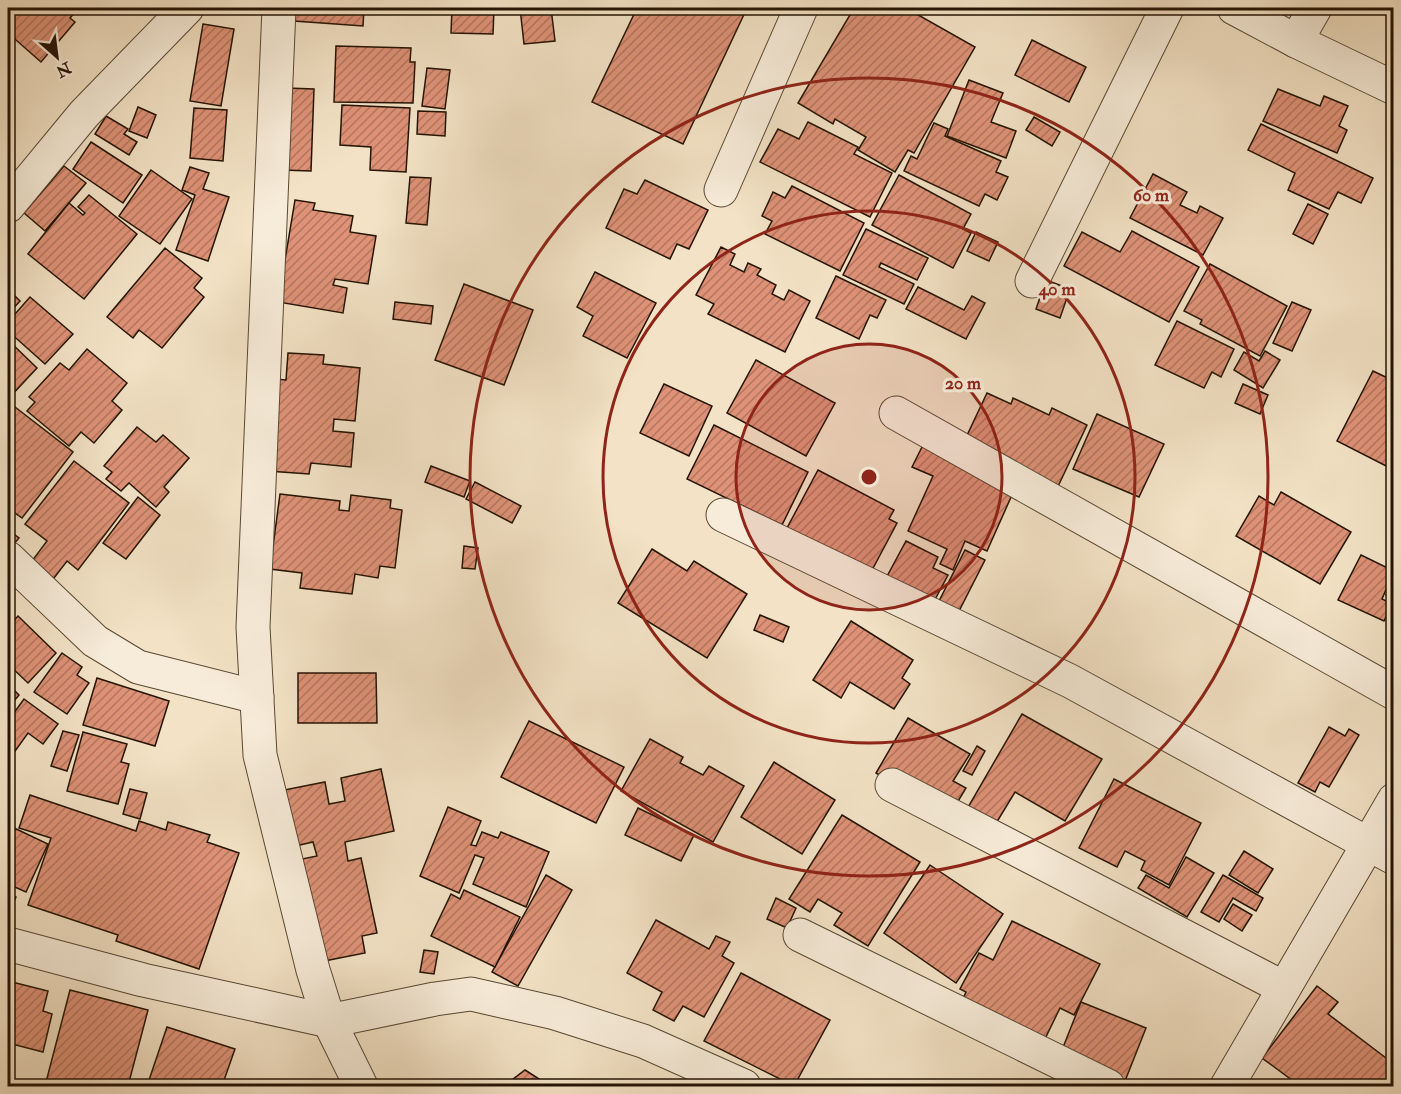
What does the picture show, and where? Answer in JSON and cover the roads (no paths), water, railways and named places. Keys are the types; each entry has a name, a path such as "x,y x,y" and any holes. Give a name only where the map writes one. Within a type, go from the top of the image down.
{"street":[{"path":"8,206 84,114 187,8"},
{"path":"279,8 253,627 260,755 313,970 329,1021 361,1086"},
{"path":"721,190 801,8"},
{"path":"1032,281 1167,8"},
{"path":"1234,8 1394,88"},
{"path":"1296,41 1315,8"},
{"path":"896,413 1394,693"},
{"path":"723,515 1070,681 1381,851"},
{"path":"8,558 95,641 138,667 257,697"},
{"path":"892,785 1284,988"},
{"path":"1227,1086 1284,988 1381,851 1394,800"},
{"path":"800,935 1108,1086"},
{"path":"8,944 143,980 329,1021 435,999 471,994 555,1013 643,1041 744,1086"}]}
